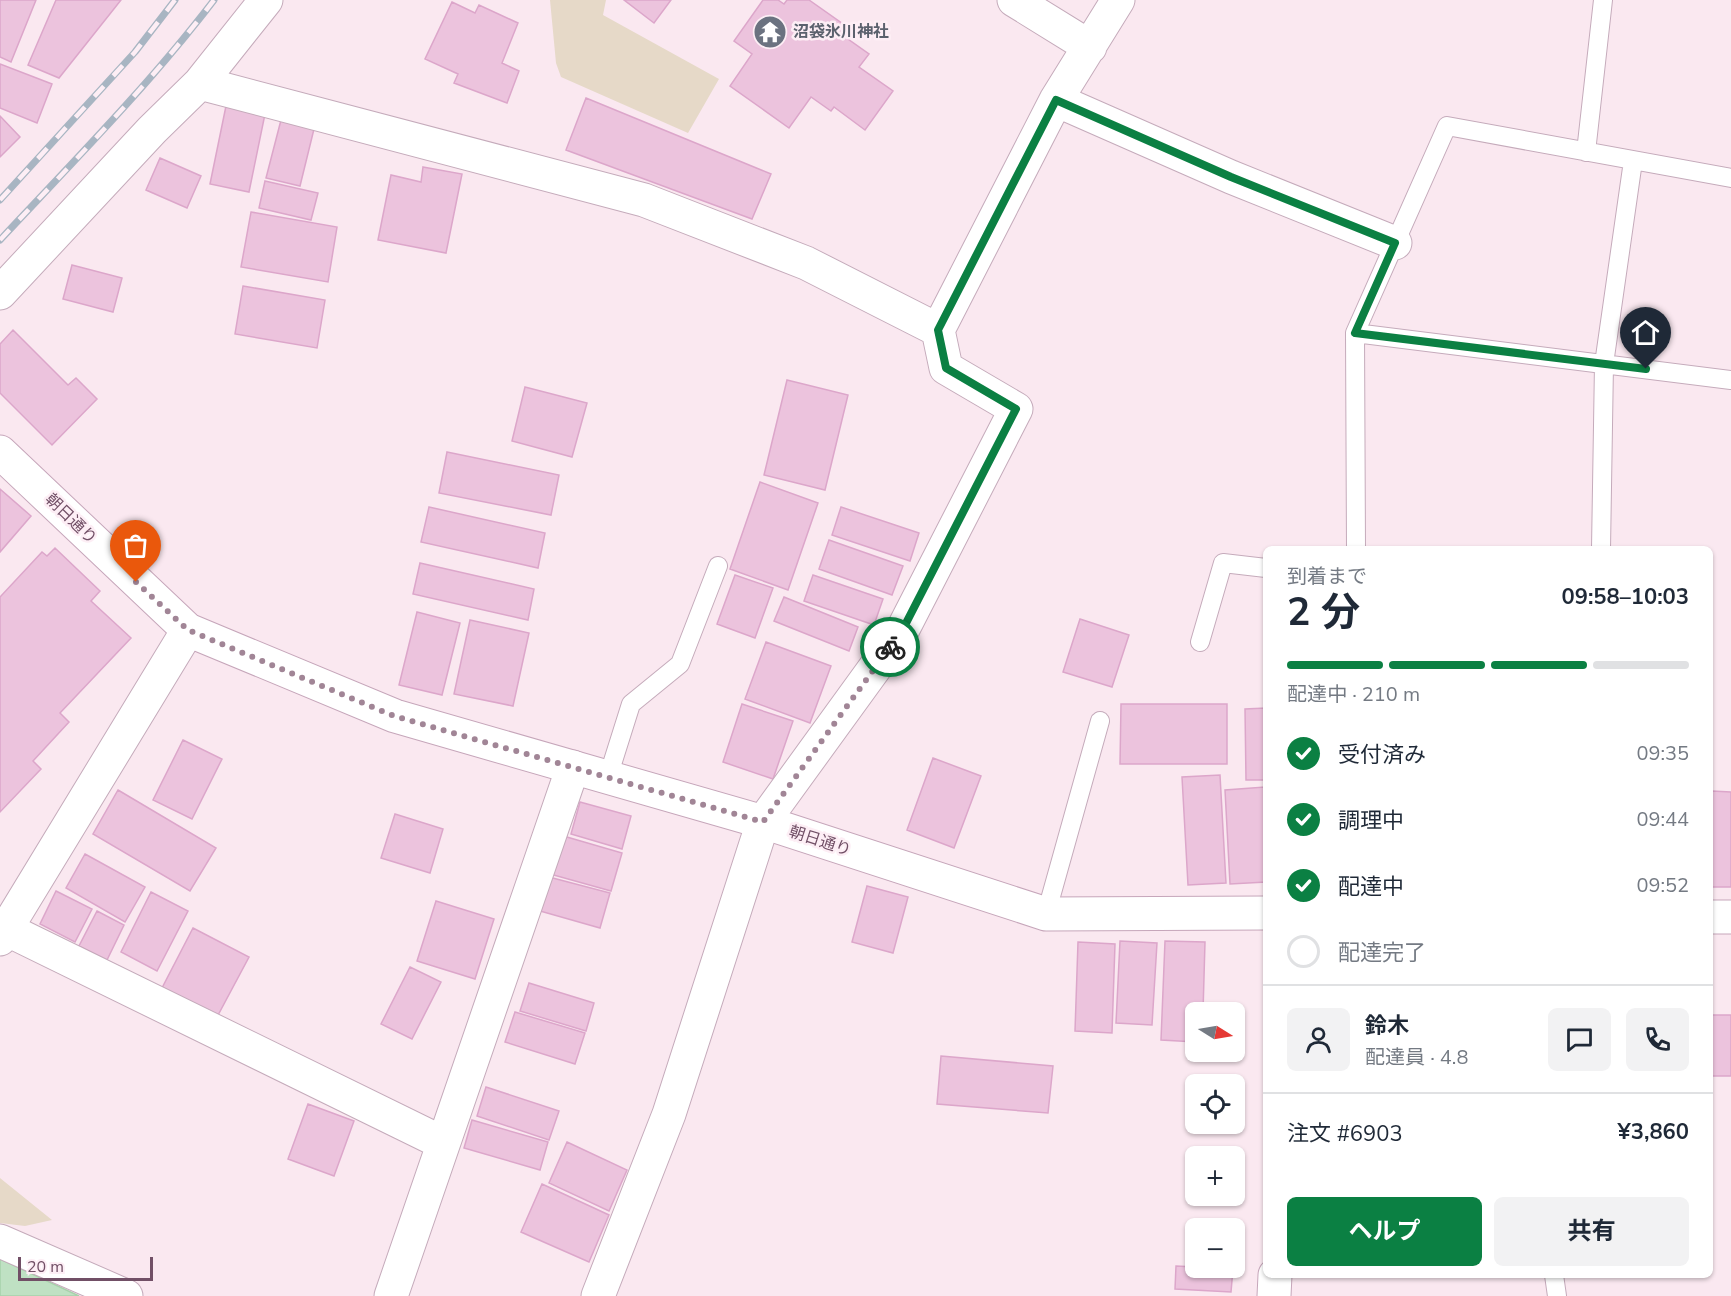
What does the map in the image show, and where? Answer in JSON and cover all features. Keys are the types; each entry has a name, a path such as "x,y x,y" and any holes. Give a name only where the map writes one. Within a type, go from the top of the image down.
{"street":[{"path":"0,293 152,130 200,83 266,0"},
{"path":"1014,0 1090,47"},
{"path":"598,1296 669,1114 763,822 903,629 1016,409 946,368 938,330 1056,100 1119,0"},
{"path":"200,83 644,200 806,263 938,330"},
{"path":"1056,100 1231,177 1395,243"},
{"name":"朝日通り","path":"0,452 188,630 394,716 763,822 1046,914 1263,913"},
{"path":"188,630 3,934 443,1143"},
{"path":"391,1296 573,767"},
{"path":"1713,917 1731,917"},
{"path":"0,1242 126,1296"},
{"path":"1274,1296 1275,1278"}],"lane":[{"path":"1586,152 1603,0"},
{"path":"1356,546 1355,333 1447,126 1731,178"},
{"path":"1601,546 1604,364 1633,161"},
{"path":"1355,333 1731,380"},
{"path":"1200,642 1223,563 1263,568"},
{"path":"608,777 631,704 680,664 718,566"},
{"path":"1046,914 1100,721"},
{"path":"1554,1278 1557,1296"}],"shaded area":[{"path":"550,0 606,0 603,15 719,79 688,133 561,77 556,63"},
{"path":"0,1178 52,1220 25,1226 0,1223"},
{"path":"0,1259 79,1296 0,1296"}],"building":[{"path":"0,0 36,0 11,62 0,57"},
{"path":"56,0 121,0 59,78 28,65"},
{"path":"624,0 671,0 654,23"},
{"path":"763,0 778,0 784,4 787,0 809,0 853,31 848,39 869,54 859,67 893,91 865,130 834,107 831,111 811,97 789,128 730,86 752,54 734,41"},
{"path":"452,2 475,13 479,5 518,23 502,63 519,71 507,103 454,83 458,74 425,59"},
{"path":"0,64 52,84 37,123 0,108"},
{"path":"586,98 771,174 752,219 566,150"},
{"path":"226,106 265,114 249,192 210,184"},
{"path":"0,116 20,137 0,157"},
{"path":"281,120 314,129 300,186 266,178"},
{"path":"160,158 201,176 187,208 146,190"},
{"path":"423,167 462,174 446,253 378,240 391,175 421,182"},
{"path":"265,181 318,193 311,220 259,208"},
{"path":"251,212 337,227 328,282 241,267"},
{"path":"72,265 122,278 113,312 63,299"},
{"path":"243,286 325,300 317,348 235,334"},
{"path":"13,330 68,385 76,378 97,399 52,445 0,393 0,344"},
{"path":"787,380 848,395 825,490 764,475"},
{"path":"525,387 587,403 572,457 512,441"},
{"path":"447,452 559,475 551,515 439,493"},
{"path":"760,482 818,503 788,590 730,569"},
{"path":"0,489 31,516 0,552"},
{"path":"429,507 545,533 538,568 421,542"},
{"path":"841,507 919,533 910,561 832,535"},
{"path":"829,540 903,566 892,595 819,569"},
{"path":"55,548 100,591 91,601 131,638 60,713 69,722 33,761 41,769 0,812 0,597 42,552 47,556"},
{"path":"420,563 534,589 528,620 413,594"},
{"path":"735,575 773,588 755,638 717,624"},
{"path":"813,575 883,599 874,625 804,601"},
{"path":"784,597 858,627 849,651 774,621"},
{"path":"417,612 460,623 442,695 399,685"},
{"path":"1080,619 1129,635 1112,687 1063,672"},
{"path":"470,620 529,633 513,706 454,694"},
{"path":"766,642 831,666 810,723 745,699"},
{"path":"742,704 793,721 773,779 723,762"},
{"path":"1121,704 1227,704 1227,764 1120,764"},
{"path":"1263,708 1263,780 1246,780 1245,709"},
{"path":"183,740 222,759 192,819 153,800"},
{"path":"933,758 981,776 954,848 907,830"},
{"path":"1220,775 1226,883 1188,885 1182,777"},
{"path":"1263,787 1263,882 1230,884 1225,790"},
{"path":"118,790 216,848 190,891 93,834"},
{"path":"1713,791 1731,792 1731,887 1713,887"},
{"path":"580,802 631,816 622,849 571,834"},
{"path":"395,814 443,829 430,873 381,858"},
{"path":"560,835 622,853 611,891 550,874"},
{"path":"85,854 145,887 125,922 66,888"},
{"path":"549,877 610,893 600,928 540,911"},
{"path":"867,886 908,897 893,953 852,942"},
{"path":"56,891 92,909 75,942 40,924"},
{"path":"151,892 188,911 157,971 121,952"},
{"path":"436,901 494,919 475,979 417,961"},
{"path":"97,911 124,925 107,960 79,946"},
{"path":"193,928 249,957 217,1017 162,988"},
{"path":"1120,941 1157,943 1152,1025 1116,1023"},
{"path":"1165,941 1205,942 1203,1002 1185,1002 1185,1041 1161,1040"},
{"path":"1078,942 1115,944 1112,1033 1075,1031"},
{"path":"410,967 441,982 412,1039 381,1024"},
{"path":"529,983 594,1003 586,1031 520,1011"},
{"path":"515,1012 585,1033 575,1064 505,1042"},
{"path":"1713,1015 1731,1015 1731,1076 1713,1076"},
{"path":"941,1056 1053,1066 1048,1113 937,1104"},
{"path":"486,1087 559,1111 549,1140 477,1116"},
{"path":"308,1104 354,1121 334,1176 288,1159"},
{"path":"472,1120 548,1142 540,1170 464,1148"},
{"path":"567,1142 627,1170 609,1211 549,1183"},
{"path":"542,1184 609,1215 589,1262 521,1232"},
{"path":"1176,1266 1185,1266 1185,1278 1232,1278 1231,1292 1175,1289"}],"railway":[{"path":"0,200 135,52 175,0"},
{"path":"0,240 137,93 214,0"}],"way so far":[{"path":"136,582 188,630 394,716 763,822 890,647"}],"place":[{"name":"沼袋氷川神社","path":"770,32"}],"route":[{"path":"890,647 903,629 1016,409 946,368 938,330 1056,100 1231,177 1395,243 1355,333 1646,369"}]}
